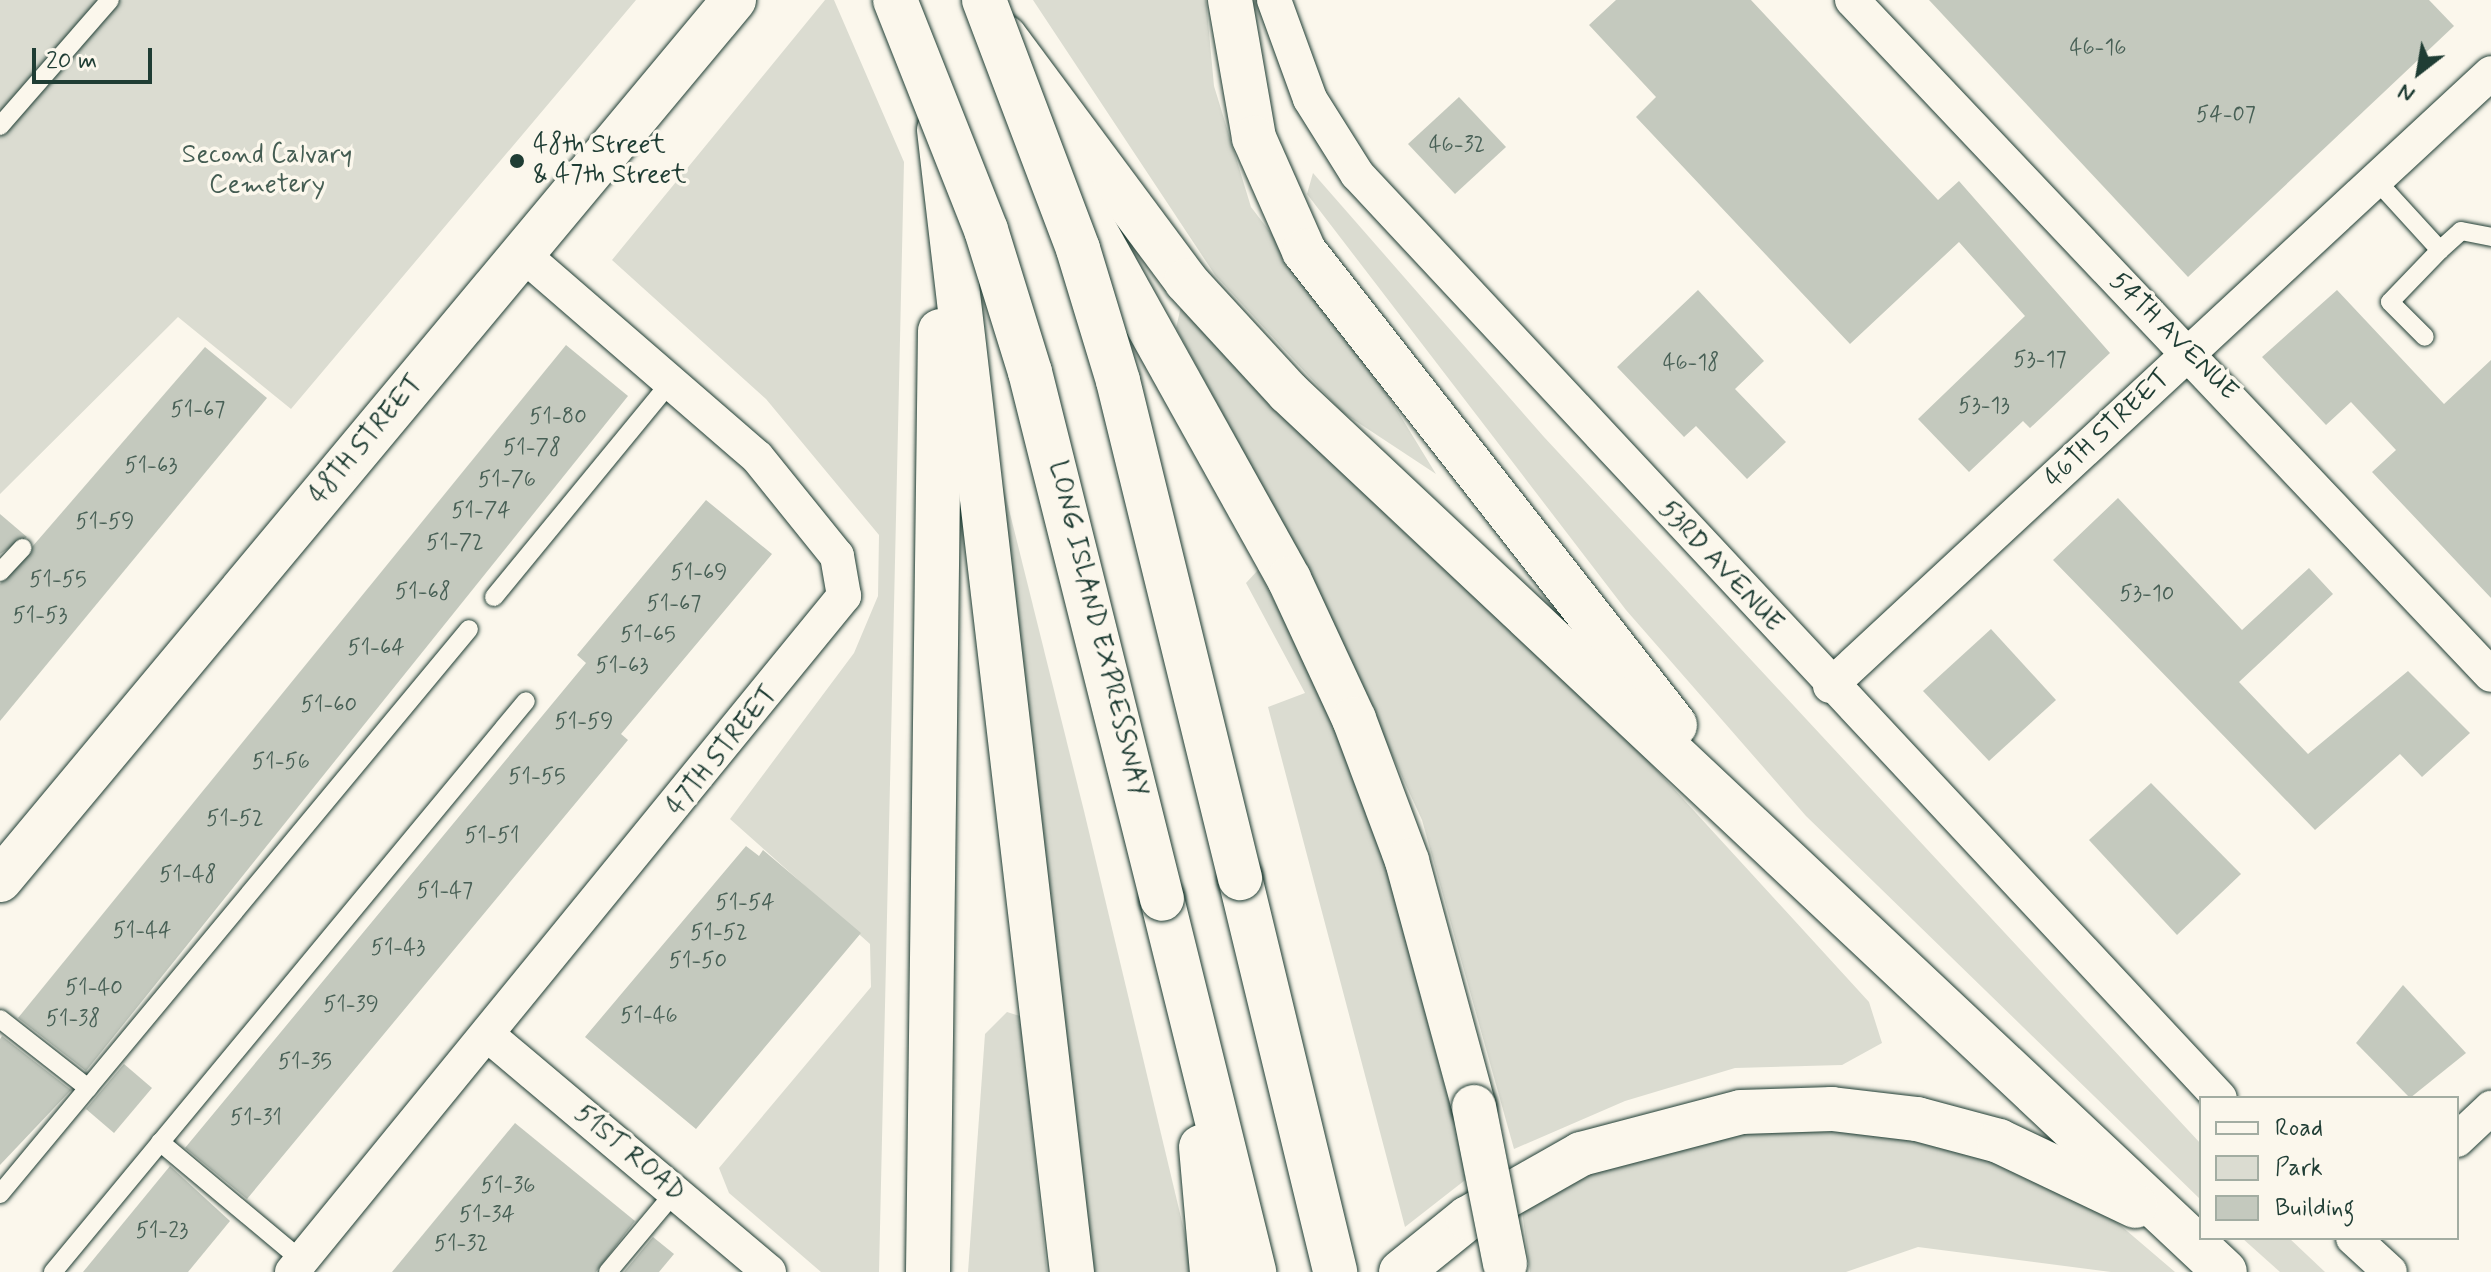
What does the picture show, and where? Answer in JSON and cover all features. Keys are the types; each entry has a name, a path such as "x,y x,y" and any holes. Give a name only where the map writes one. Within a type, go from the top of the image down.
{"main road":[{"name":"48TH STREET","path":"0,880 734,0"},
{"name":"LONG ISLAND EXPRESSWAY","path":"895,0 986,230 1030,372 1254,1272"},
{"path":"915,0 944,173 1072,1272"},
{"path":"967,0 1276,556 1354,719 1407,861 1474,1107 1506,1268"},
{"path":"978,0 1143,226 1257,360 2225,1272"},
{"path":"984,0 1078,249 1118,381 1335,1272"},
{"path":"1230,0 1254,138 1304,251 1772,845"},
{"path":"928,1272 944,173"},
{"path":"1190,1009 1212,1272"},
{"path":"1401,1272 1468,1218 1581,1154 1697,1119 1781,1109 1875,1112 1999,1141 2183,1232"},
{"path":"916,1272 928,1215"}],"street":[{"name":"53RD AVENUE","path":"1274,0 1310,99 1341,154 1830,686 2218,1096"},
{"name":"54TH AVENUE","path":"1852,0 2491,675"},
{"name":"46TH STREET","path":"1830,686 2491,73"},
{"name":"47TH STREET","path":"297,1266 489,1036 844,596 845,570 812,520 674,378 523,254"},
{"name":"51ST ROAD","path":"489,1036 769,1272"},
{"path":"2459,1138 2491,1108"},
{"path":"2355,1240 2390,1272"}],"lane":[{"path":"0,126 110,0"},
{"path":"2376,180 2440,250"},
{"path":"2425,337 2390,302 2461,231 2491,237"},
{"path":"494,597 674,378"},
{"path":"0,572 22,548"},
{"path":"0,1194 469,629"},
{"path":"53,1272 526,701"},
{"path":"0,1019 88,1088"},
{"path":"160,1142 297,1266"},
{"path":"608,1272 675,1192"}],"green space":[{"name":"Second Calvary Cemetery","path":"0,0 636,0 291,409 178,317 0,494"},
{"path":"825,0 834,0 904,162 879,1272 821,1272 729,1193 719,1168 871,987 870,944 730,819 854,653 878,596 879,535 766,399 612,260"},
{"path":"1033,0 1206,0 1214,86 1251,207 1359,348 1436,474 1342,412 1215,275"},
{"path":"1313,173 1544,437 2199,1142 2199,1198 1806,816 1626,610 1307,194"},
{"path":"1182,302 1394,523 1620,730 1869,1002 1882,1043 1842,1065 1735,1068 1625,1101 1514,1149 1422,820 1302,559 1176,328"},
{"path":"992,441 1084,811 1194,1272 1091,1272"},
{"path":"1258,570 1325,699 1386,866 1469,1177 1405,1227 1268,707 1305,693 1246,583"},
{"path":"1007,1012 1020,1016 1047,1272 968,1272 985,1034"},
{"path":"1831,1123 1955,1135 2079,1190 2175,1272 2111,1272 1918,1247 1846,1272 1530,1272 1521,1203 1654,1139"},
{"path":"2244,1240 2291,1240 2325,1272 2280,1272"}],"building":[{"path":"1616,0 1751,0 1938,200 1959,181 2110,353 2030,428 2023,421 1969,472 1918,419 2025,316 1959,242 1850,344 1636,117 1656,97 1589,25"},
{"path":"1929,0 2429,0 2454,26 2188,277"},
{"path":"1459,97 1506,147 1455,194 1408,144"},
{"path":"1698,290 1764,361 1735,389 1786,442 1747,479 1696,426 1684,437 1617,367"},
{"path":"2337,290 2444,404 2491,360 2491,598 2372,472 2396,450 2351,402 2326,425 2262,357"},
{"path":"566,345 628,396 86,1071 18,1018"},
{"path":"205,347 267,398 0,721 0,584"},
{"path":"2118,498 2242,630 2309,568 2333,594 2239,682 2308,754 2408,671 2470,733 2422,777 2400,754 2315,830 2053,560"},
{"path":"706,500 772,554 621,734 628,740 247,1199 185,1148 586,663 577,655"},
{"path":"0,514 27,537 0,554"},
{"path":"1991,629 2056,700 1989,761 1923,691"},
{"path":"2151,783 2241,874 2177,935 2089,840"},
{"path":"746,846 759,856 763,850 861,933 696,1129 585,1037"},
{"path":"2403,985 2466,1053 2412,1096 2408,1096 2356,1043"},
{"path":"2,1036 71,1090 0,1165 0,1039"},
{"path":"124,1064 152,1088 114,1133 86,1109"},
{"path":"515,1123 635,1221 596,1272 392,1272"},
{"path":"170,1166 230,1221 188,1272 83,1272"},
{"path":"653,1237 674,1254 659,1272 624,1272"}],"place":[{"name":"48th Street & 47th Street","path":"517,161"}]}
